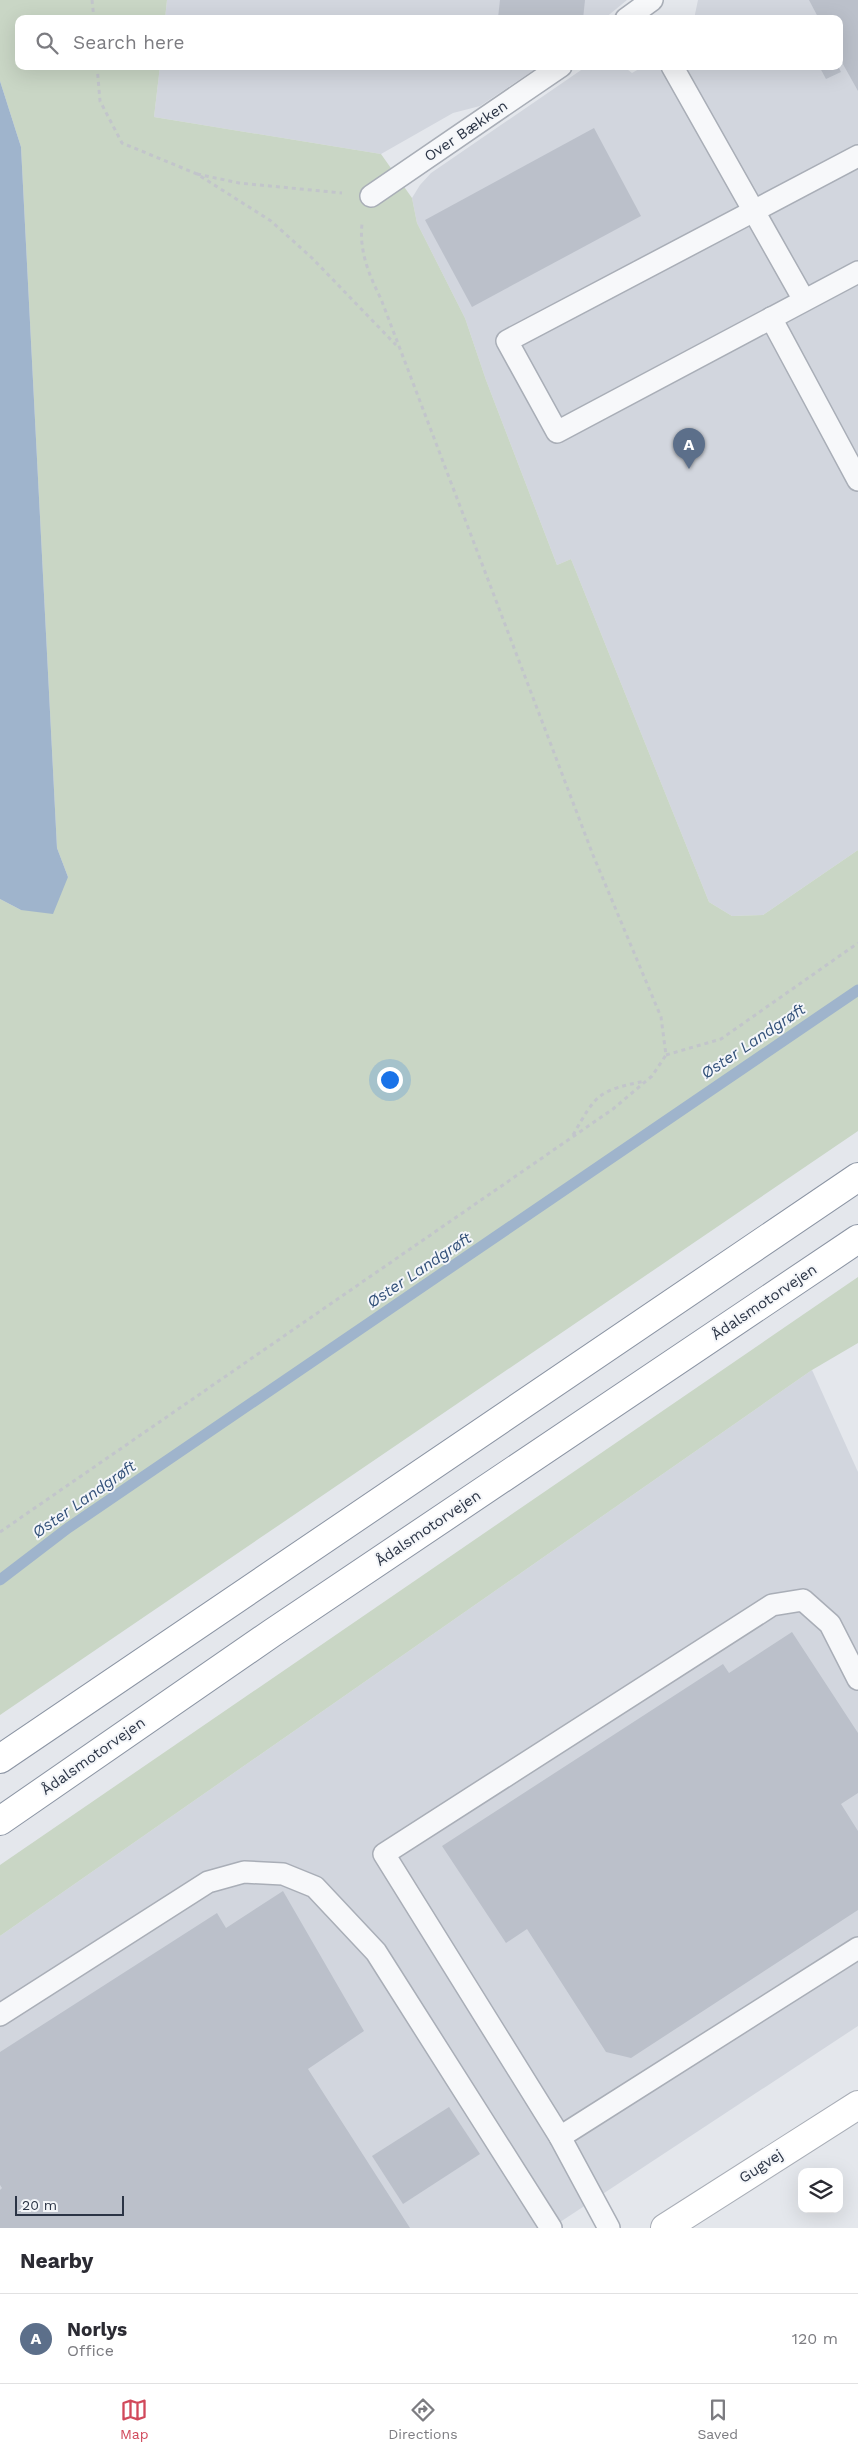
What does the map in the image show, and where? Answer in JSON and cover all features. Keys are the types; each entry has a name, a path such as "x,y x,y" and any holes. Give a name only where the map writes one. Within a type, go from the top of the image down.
{"main road":[{"path":"0,1759 858,1177"},
{"name":"Ådalsmotorvejen","path":"0,1821 272,1633 858,1239"},
{"name":"Gugvej","path":"665,2228 858,2104"}],"lane":[{"name":"Over Bækken","path":"371,196 555,70"},
{"path":"674,70 804,300"},
{"path":"858,156 507,341 557,432 858,272"},
{"path":"771,318 858,480"},
{"path":"609,2228 560,2137 384,1854 772,1605 803,1600 830,1624 858,1679"},
{"path":"0,2015 208,1882 244,1872 284,1874 315,1887 376,1952 552,2228"},
{"path":"560,2137 858,1948"}],"path":[{"path":"92,0 94,15"},
{"path":"97,70 100,101 122,142 197,174 271,221 312,258 398,347"},
{"path":"197,174 239,183 371,196 362,226 363,256 593,855 661,1017 666,1055"},
{"path":"0,1532 613,1109 646,1081 666,1055 721,1039 858,944"},
{"path":"571,1138 597,1098 608,1090 646,1081"}],"shaded area":[{"path":"167,0 627,0 609,15 165,15"},
{"path":"698,0 858,0 858,850 763,915 732,916 709,902 571,559 557,565 486,380 465,318 417,223 412,198 431,173 581,70 628,70 632,73 637,70 843,70 843,15 695,15"},
{"path":"160,70 534,70 480,106 453,113 381,154 154,117"},
{"path":"812,1370 858,1472 858,2026 551,2228 0,2228 0,1936"}],"green space":[{"path":"0,0 167,0 165,15 15,15 15,70 160,70 154,117 381,154 412,198 417,223 465,318 486,380 557,565 571,559 709,902 732,916 763,915 858,850 858,1131 0,1715 0,899 21,910 68,877 57,848 21,147 0,81"},
{"path":"858,1277 858,1343 812,1370 0,1936 0,1865"}],"water":[{"path":"0,81 21,147 57,848 68,877 53,914 21,910 0,899"}],"building":[{"path":"500,0 585,0 583,15 498,15"},
{"path":"809,0 858,0 858,91 843,64 843,15 817,15"},
{"path":"821,70 840,70 841,72 826,79"},
{"path":"594,128 641,216 472,307 425,220"},
{"path":"792,1632 858,1733 858,1793 841,1804 858,1831 858,1910 631,2058 606,2052 527,1929 506,1943 442,1846 723,1664 729,1673"},
{"path":"283,1891 364,2031 308,2069 410,2228 0,2228 0,2190 2,2188 0,2185 0,2052 217,1913 226,1928"},
{"path":"449,2107 480,2154 403,2204 372,2156"}],"waterway":[{"name":"Øster Landgrøft","path":"0,1580 68,1528 858,990"}],"place":[{"name":"Norlys","path":"689,469"}]}
